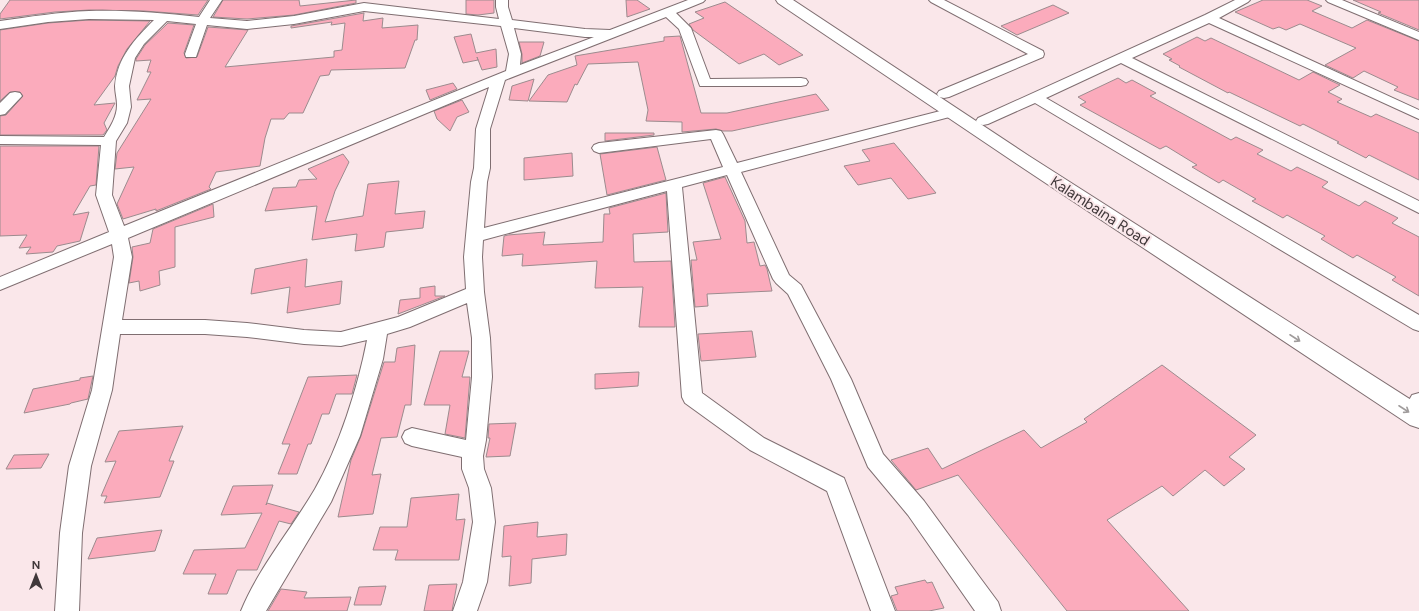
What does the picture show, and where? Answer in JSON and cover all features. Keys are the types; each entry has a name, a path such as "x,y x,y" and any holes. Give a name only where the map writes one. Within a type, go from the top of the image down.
{"main road":[{"name":"Kalambaina Road","path":"784,0 952,112 1419,406"},
{"path":"798,0 944,94 1419,406"}],"street":[{"path":"191,54 203,20 216,0"},
{"path":"465,611 475,582 484,522 480,488 473,469 472,450 476,440 482,377 482,338 475,292 473,257 479,182 482,168 483,129 515,54 502,7 502,0"},
{"path":"0,284 505,76 699,0"},
{"path":"935,0 1038,54 944,94"},
{"path":"983,121 1209,18 1244,0"},
{"path":"1332,0 1419,36"},
{"path":"0,24 89,15 164,17 247,25 294,20 363,3 488,22 585,33 615,34"},
{"path":"668,13 685,28 705,83 801,82"},
{"path":"67,611 71,533 80,466 102,390 123,257 118,236 104,195 110,141 122,117 124,107 122,86 130,58 139,42 164,17"},
{"path":"1209,18 1419,115"},
{"path":"1122,58 1419,208"},
{"path":"0,111 15,96"},
{"path":"1035,98 1419,324"},
{"path":"474,236 952,112"},
{"path":"599,148 716,134 782,279 795,290 842,379 875,460 916,508 989,611"},
{"path":"0,140 110,141"},
{"path":"674,184 692,397 757,444 836,485 883,611"},
{"path":"111,326 205,327 340,339 404,322 475,292"},
{"path":"253,611 270,580 322,495 350,436 373,359 378,330"},
{"path":"412,437 472,450"}],"building":[{"path":"10,0 208,0 198,15 144,11 89,10 55,12 0,19 0,14"},
{"path":"223,0 299,0 300,6 356,0 356,3 294,15 247,19 213,17"},
{"path":"466,0 494,0 494,13 478,15 466,14"},
{"path":"626,0 637,0 650,9 627,17"},
{"path":"1263,0 1307,0 1322,6 1312,11 1352,28 1367,20 1419,41 1419,100 1394,90 1398,87 1364,71 1353,78 1325,65 1356,48 1300,24 1286,30 1279,27 1273,29 1235,12"},
{"path":"1353,0 1419,0 1419,30 1378,13 1381,12"},
{"path":"725,2 803,55 779,65 764,54 739,64 693,30 689,24 704,18 695,12"},
{"path":"1053,5 1069,13 1017,35 1001,26"},
{"path":"364,13 363,21 383,18 382,28 418,25 417,40 415,40 405,68 331,70 329,75 320,76 303,113 289,113 284,119 271,119 265,138 260,166 216,172 209,187 211,189 156,211 156,209 123,219 117,204 134,167 115,169 117,153 151,99 137,100 151,72 147,72 151,60 136,61 136,59 145,45 168,23 194,25 184,53 186,58 197,57 208,27 248,30 225,67 334,57 334,51 342,50 345,23 331,25 332,22 291,28 291,26"},
{"path":"89,20 150,21 127,49 118,66 115,76 94,105 115,103 104,123 107,130 103,135 0,135 0,116 6,115 23,96 20,92 10,92 0,101 0,30 48,23"},
{"path":"471,34 476,53 496,49 497,67 482,70 477,57 478,60 463,63 454,37"},
{"path":"680,36 701,113 727,113 816,94 829,110 732,131 716,129 682,132 682,122 646,121 648,110 638,62 588,64 577,85 575,84 567,102 529,101 548,75 577,65 575,56 664,41 664,37"},
{"path":"1197,37 1205,41 1211,38 1299,80 1313,72 1340,85 1328,92 1342,99 1337,102 1371,117 1376,114 1419,133 1419,180 1369,155 1366,158 1337,143 1339,142 1303,124 1300,126 1229,92 1228,93 1179,67 1180,66 1169,60 1172,59 1163,54"},
{"path":"519,42 544,42 540,56 522,63 522,54"},
{"path":"1118,78 1126,83 1132,80 1156,93 1150,96 1231,140 1236,137 1263,150 1257,154 1291,171 1297,167 1328,182 1322,187 1359,206 1365,201 1398,218 1392,223 1419,237 1419,296 1392,280 1396,277 1357,255 1353,258 1321,239 1325,236 1287,215 1283,218 1252,201 1256,199 1223,180 1219,183 1192,167 1197,165 1166,146 1160,149 1080,105 1086,102 1078,97"},
{"path":"534,79 528,101 509,100 512,86"},
{"path":"453,83 457,89 430,100 426,90"},
{"path":"462,100 469,112 457,117 450,131 437,119 434,111"},
{"path":"605,133 654,133 654,135 605,141"},
{"path":"894,143 936,193 908,199 891,178 858,185 844,166 870,161 862,150"},
{"path":"0,146 99,146 96,185 90,186 73,215 89,212 80,241 57,246 53,252 26,254 31,247 19,248 27,235 0,236"},
{"path":"657,147 666,180 607,195 600,154"},
{"path":"572,153 573,176 524,180 524,158"},
{"path":"343,154 349,162 335,191 325,222 363,216 368,184 399,181 395,214 425,211 423,228 386,232 384,247 355,251 357,234 312,240 317,206 265,211 273,188 296,187 299,180 317,179 308,169"},
{"path":"725,177 745,221 747,243 754,242 760,266 765,265 767,269 772,291 707,294 708,306 695,307 691,260 697,260 693,242 721,239 703,183"},
{"path":"666,193 668,232 633,234 634,262 671,261 675,327 639,327 643,287 595,288 597,261 522,266 523,254 502,256 504,236 508,235 545,232 543,245 603,242 604,214 610,214 609,208"},
{"path":"213,204 214,217 175,227 175,267 159,271 160,285 140,291 139,281 129,283 133,257 132,247 150,243 153,229"},
{"path":"307,259 305,287 342,281 340,304 287,313 290,287 251,294 255,269"},
{"path":"435,286 435,296 445,296 398,314 400,300 420,298 420,288"},
{"path":"752,331 756,357 701,361 698,334"},
{"path":"415,345 411,405 405,405 397,437 381,438 372,475 381,474 373,514 338,517 351,460 361,436 384,362 395,362 397,348"},
{"path":"440,351 469,351 462,377 470,377 465,438 445,434 450,405 424,405"},
{"path":"1162,365 1256,435 1229,457 1245,469 1224,486 1205,470 1173,496 1162,486 1107,520 1189,611 1067,611 958,475 916,490 891,460 928,448 942,469 1024,430 1041,448 1087,422 1084,419"},
{"path":"639,372 638,386 595,389 595,374"},
{"path":"357,375 352,394 336,394 329,414 322,414 311,444 308,444 297,474 278,474 290,444 282,444 308,377"},
{"path":"93,376 88,399 24,413 33,389"},
{"path":"516,423 510,456 486,457 490,438 488,438 489,424"},
{"path":"183,426 169,461 174,461 160,497 104,503 107,496 101,496 116,461 105,462 119,431"},
{"path":"49,454 41,468 6,469 14,455"},
{"path":"273,485 266,505 267,503 299,512 291,524 279,521 257,570 237,570 227,594 208,594 216,574 183,574 194,550 245,548 262,513 221,515 233,486"},
{"path":"459,494 456,520 465,519 459,560 395,560 398,550 373,550 380,527 407,527 411,498"},
{"path":"538,522 537,537 567,534 566,555 532,559 531,583 509,586 511,556 502,557 504,526"},
{"path":"162,530 155,551 88,559 97,538"},
{"path":"925,580 927,583 932,582 944,608 929,611 897,611 891,596 898,594 895,587"},
{"path":"457,584 452,611 424,611 429,585"},
{"path":"386,586 381,605 354,605 359,587"},
{"path":"281,589 307,592 304,598 351,597 347,611 268,611"}]}
